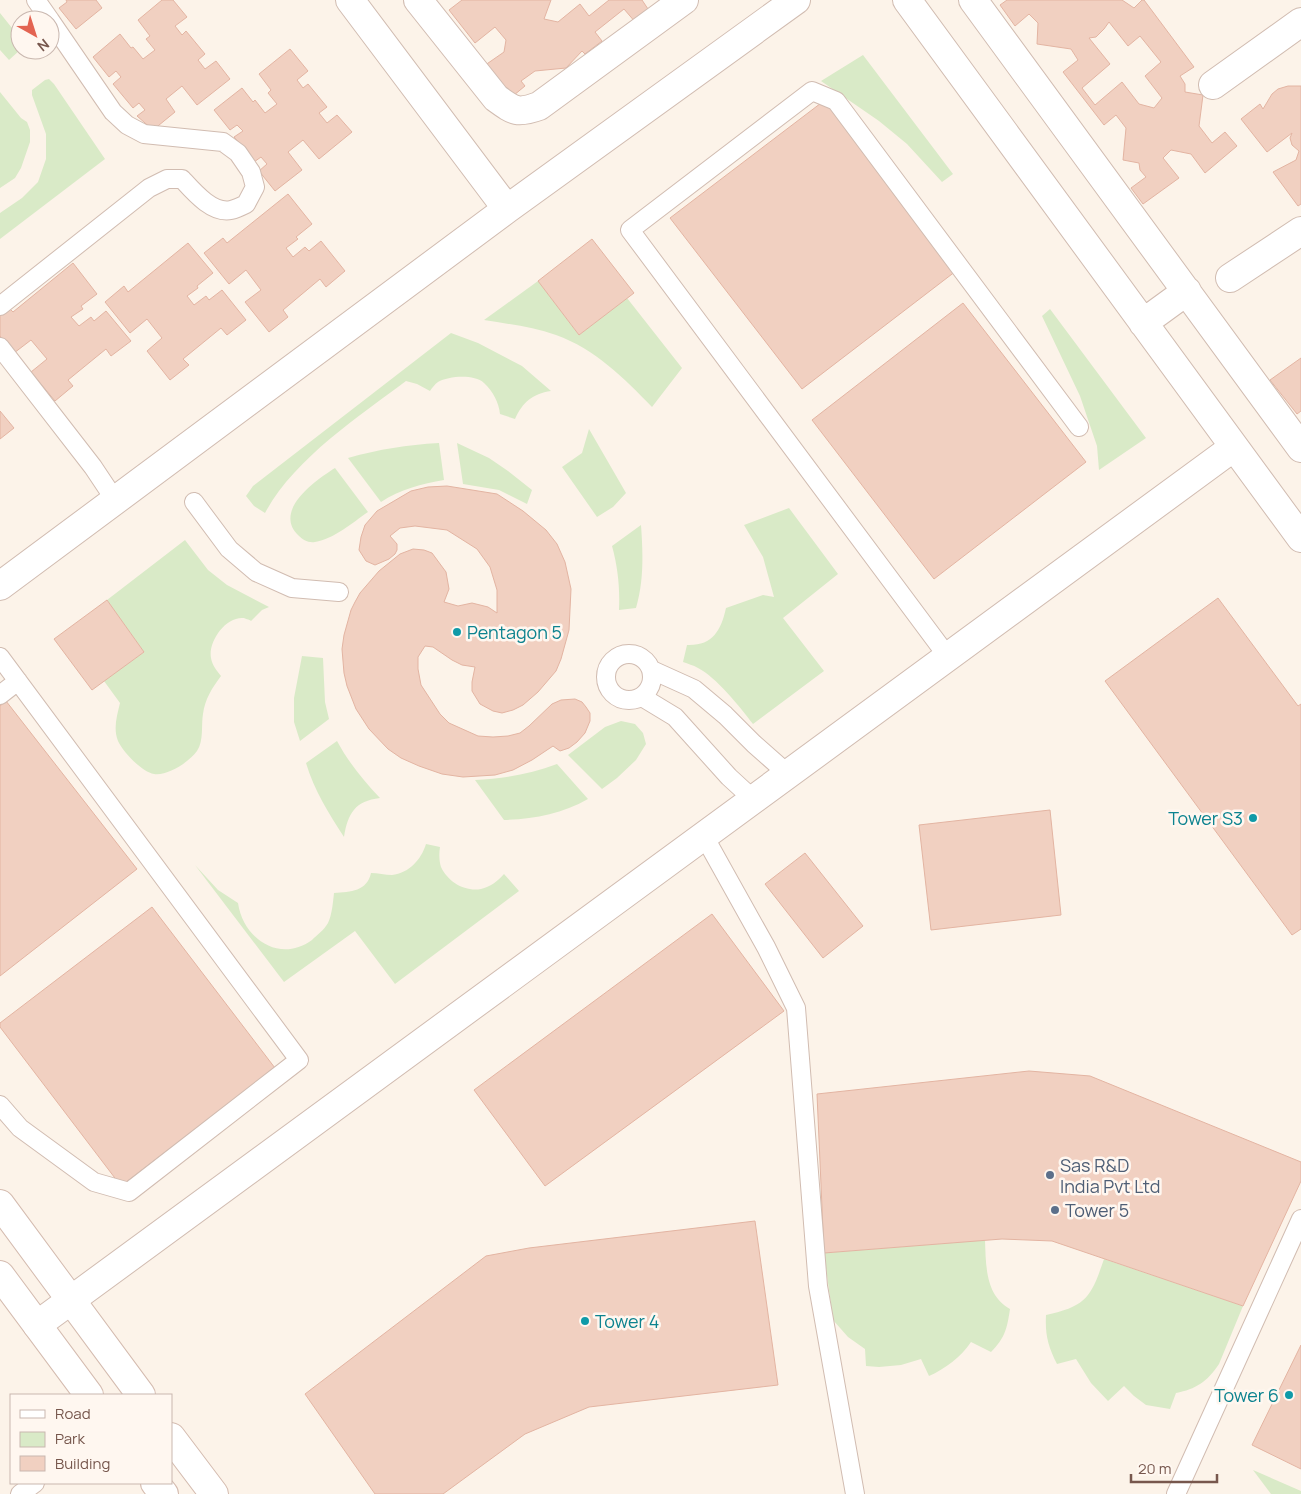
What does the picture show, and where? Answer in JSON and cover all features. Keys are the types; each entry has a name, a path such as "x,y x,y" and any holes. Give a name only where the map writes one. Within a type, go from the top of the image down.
{"street":[{"path":"350,0 506,209"},
{"path":"418,0 496,98 510,108 523,112 539,106 684,0"},
{"path":"0,586 506,209 796,0"},
{"path":"907,0 1301,538"},
{"path":"973,0 1301,448"},
{"path":"1213,85 1301,22"},
{"path":"1230,278 1301,232"},
{"path":"1144,323 1186,291"},
{"path":"37,1325 1234,447"},
{"path":"0,1204 140,1394"},
{"path":"0,1275 88,1394"},
{"path":"172,1438 214,1494"},
{"path":"156,1484 164,1494"}],"lane":[{"path":"0,306 149,188 168,179 182,179 199,198 214,207 229,210 246,204 255,187 251,172 238,153 223,142 144,134 128,125 113,112 60,35"},
{"path":"948,657 630,230 812,91 836,101 1079,426"},
{"path":"0,348 93,467 115,500"},
{"path":"194,502 229,549 256,572 292,588 339,592"},
{"path":"628,653 636,654 649,663 652,670 653,678 651,685 648,692 642,697 634,700 619,699 608,688 606,673 609,666 621,655 628,653"},
{"path":"0,657 300,1060 129,1192 94,1182 20,1128 0,1105"},
{"path":"652,670 694,689 725,715 788,774"},
{"path":"0,695 18,681"},
{"path":"642,697 675,717 729,777 753,800"},
{"path":"704,836 766,947 796,1008 818,1286 855,1494"},
{"path":"1176,1494 1301,1219"},
{"path":"20,1494 34,1484"}],"green space":[{"path":"0,13 10,26 10,59 0,50"},
{"path":"863,55 953,174 942,182 907,144 879,121 821,81"},
{"path":"49,79 105,159 0,239 0,213 22,198 38,182 46,159 46,134 32,95 32,90"},
{"path":"0,92 21,118 27,122 30,130 30,142 21,168 15,178 0,188"},
{"path":"538,281 579,335 627,298 682,368 652,407 608,365 584,348 556,335 484,320"},
{"path":"1050,309 1146,438 1099,470 1097,446 1080,396 1042,316"},
{"path":"451,333 478,343 522,366 551,391 538,394 525,403 515,419 500,414 493,393 480,380 468,377 455,377 437,383 430,391 406,381 328,440 277,493 265,513 254,506 246,496 253,486"},
{"path":"589,429 626,493 613,507 597,517 562,467 582,453"},
{"path":"439,443 444,480 403,490 381,502 348,458 393,448"},
{"path":"457,443 489,458 532,490 527,504 499,490 463,484"},
{"path":"335,468 368,512 329,538 315,542 306,541 298,535 292,525 291,516 294,506 308,488"},
{"path":"789,508 838,574 783,618 824,671 753,724 720,685 705,672 683,662 687,645 703,643 714,636 721,624 726,608 763,595 774,597 763,557 744,525"},
{"path":"641,525 642,577 639,598 636,608 619,610 618,578 612,546"},
{"path":"185,540 208,570 227,585 269,607 262,610 251,621 244,618 236,619 224,626 219,632 212,645 211,658 221,676 205,703 199,747 184,764 166,773 154,774 144,770 133,761 118,741 116,722 120,703 104,681 144,652 107,600"},
{"path":"302,656 323,658 325,702 329,719 300,741 294,722 294,698"},
{"path":"621,721 635,724 643,733 646,744 636,760 602,789 568,755 605,727"},
{"path":"337,741 346,757 380,798 364,802 354,810 348,821 344,837 327,811 306,763"},
{"path":"557,764 588,799 558,812 537,817 504,820 475,780 537,771"},
{"path":"426,844 440,847 441,867 448,877 458,885 469,889 481,889 488,887 504,874 519,891 395,984 355,931 284,982 195,865 218,890 238,903 241,916 255,936 264,944 275,948 287,949 300,947 312,940 325,928 330,916 334,893 352,891 362,887 366,884 371,873 392,875 404,872 418,860"},
{"path":"985,1240 988,1279 991,1288 1002,1303 1010,1309 1005,1333 991,1352 971,1342 952,1362 929,1376 921,1359 901,1365 866,1366 865,1349 848,1337 833,1320 824,1253"},
{"path":"1104,1259 1243,1306 1219,1364 1210,1376 1200,1384 1176,1393 1170,1409 1146,1405 1124,1386 1108,1401 1091,1383 1076,1359 1057,1364 1054,1358 1049,1346 1046,1315 1071,1308 1086,1298 1095,1283"},
{"path":"1253,1470 1301,1491 1301,1494 1271,1494"}],"building":[{"path":"66,0 96,0 102,8 76,29 59,8 67,2"},
{"path":"162,0 173,0 187,17 175,26 182,35 186,31 205,54 198,60 205,69 216,61 230,79 197,105 182,86 166,99 175,112 153,130 137,116 145,110 139,103 133,108 113,84 121,77 116,71 109,77 93,57 120,34 143,59 155,50 146,39 150,36 138,20"},
{"path":"462,0 551,0 544,19 558,22 580,4 589,16 609,0 642,0 650,12 636,23 624,9 595,32 602,41 585,54 582,51 566,68 535,71 521,81 525,86 508,100 481,68 504,52 506,40 495,27 475,43 449,10"},
{"path":"1007,0 1122,0 1134,8 1144,0 1194,67 1180,76 1185,84 1185,92 1203,95 1199,126 1212,143 1225,132 1237,146 1205,173 1191,154 1171,150 1163,158 1179,178 1143,204 1131,188 1146,177 1140,170 1139,163 1123,160 1126,128 1116,115 1104,125 1063,72 1078,60 1071,49 1037,44 1038,23 1029,14 1015,26 1000,5","holes":["1109,22 1128,46 1140,36 1161,62 1145,76 1162,98 1154,108 1139,104 1122,82 1095,105 1082,88 1110,64 1089,38 1096,37"]},
{"path":"290,49 308,71 297,80 303,88 308,84 327,107 319,113 327,123 337,115 352,132 319,159 303,140 288,152 302,170 275,191 259,171 267,164 261,157 254,162 234,137 243,131 237,125 230,130 214,110 242,88 265,113 277,104 268,93 271,90 259,74"},
{"path":"1288,86 1301,86 1301,204 1298,206 1273,172 1296,160 1299,151 1292,145 1290,138 1292,133 1267,152 1241,119 1260,104 1263,109 1272,94 1278,89"},
{"path":"825,100 956,271 802,389 670,218"},
{"path":"288,194 312,224 296,237 298,239 286,248 293,257 305,247 309,251 321,241 345,271 326,287 320,279 283,310 288,317 269,332 245,302 261,290 246,270 229,284 204,253 223,238 227,243"},
{"path":"592,239 634,293 579,335 538,281"},
{"path":"188,243 213,273 187,296 194,305 206,296 209,300 222,290 246,320 227,335 221,328 183,359 189,365 170,380 147,351 162,338 147,319 130,333 105,302 124,286 128,292"},
{"path":"73,263 97,294 81,306 83,309 71,317 79,326 91,317 94,321 106,311 131,341 111,356 106,349 68,380 73,386 55,401 31,372 47,359 31,340 14,353 0,336 0,314 8,307 13,312"},
{"path":"963,303 1086,462 934,579 812,420"},
{"path":"1301,358 1301,411 1297,414 1270,380"},
{"path":"0,411 14,428 0,439"},
{"name":"Pentagon 5","path":"447,486 497,494 523,511 546,530 557,544 565,562 571,589 569,630 556,671 538,692 523,705 513,710 502,713 493,711 480,704 472,691 475,667 462,665 433,647 425,646 418,657 421,685 440,714 449,723 478,736 508,736 520,733 552,704 561,700 575,699 582,702 590,713 590,721 585,733 569,748 560,751 553,746 513,770 495,775 463,777 442,774 401,758 388,749 369,729 356,709 344,673 342,649 351,610 360,593 379,571 400,554 413,549 432,553 446,572 449,589 444,602 458,606 472,603 488,607 497,613 497,590 490,567 477,549 447,530 415,526 400,528 390,536 397,544 395,554 375,565 366,561 359,550 365,525 377,511 411,491 428,487"},
{"name":"Tower S3","path":"1218,598 1298,706 1301,704 1301,929 1292,935 1105,681"},
{"path":"107,600 144,652 92,690 54,639"},
{"path":"6,701 137,869 0,976 0,706"},
{"path":"1050,810 1061,915 931,930 919,825"},
{"path":"805,853 863,926 823,958 765,884"},
{"path":"152,907 275,1068 121,1186 0,1027 0,1023"},
{"path":"712,914 784,1011 545,1186 474,1090"},
{"name":"Tower 5","path":"1029,1071 1090,1076 1301,1162 1301,1181 1243,1306 1052,1241 1002,1239 824,1253 817,1094"},
{"name":"Tower 4","path":"755,1221 778,1385 589,1407 525,1434 443,1494 375,1494 305,1394 486,1256 529,1248"},
{"name":"Tower 6","path":"1301,1345 1301,1469 1252,1445"}],"place":[{"name":"Pentagon 5","path":"457,632"},
{"name":"Tower S3","path":"1253,818"},
{"name":"Sas R&D India Pvt Ltd","path":"1050,1175"},
{"name":"Tower 5","path":"1055,1210"},
{"name":"Tower 4","path":"585,1321"},
{"name":"Tower 6","path":"1289,1395"}]}
